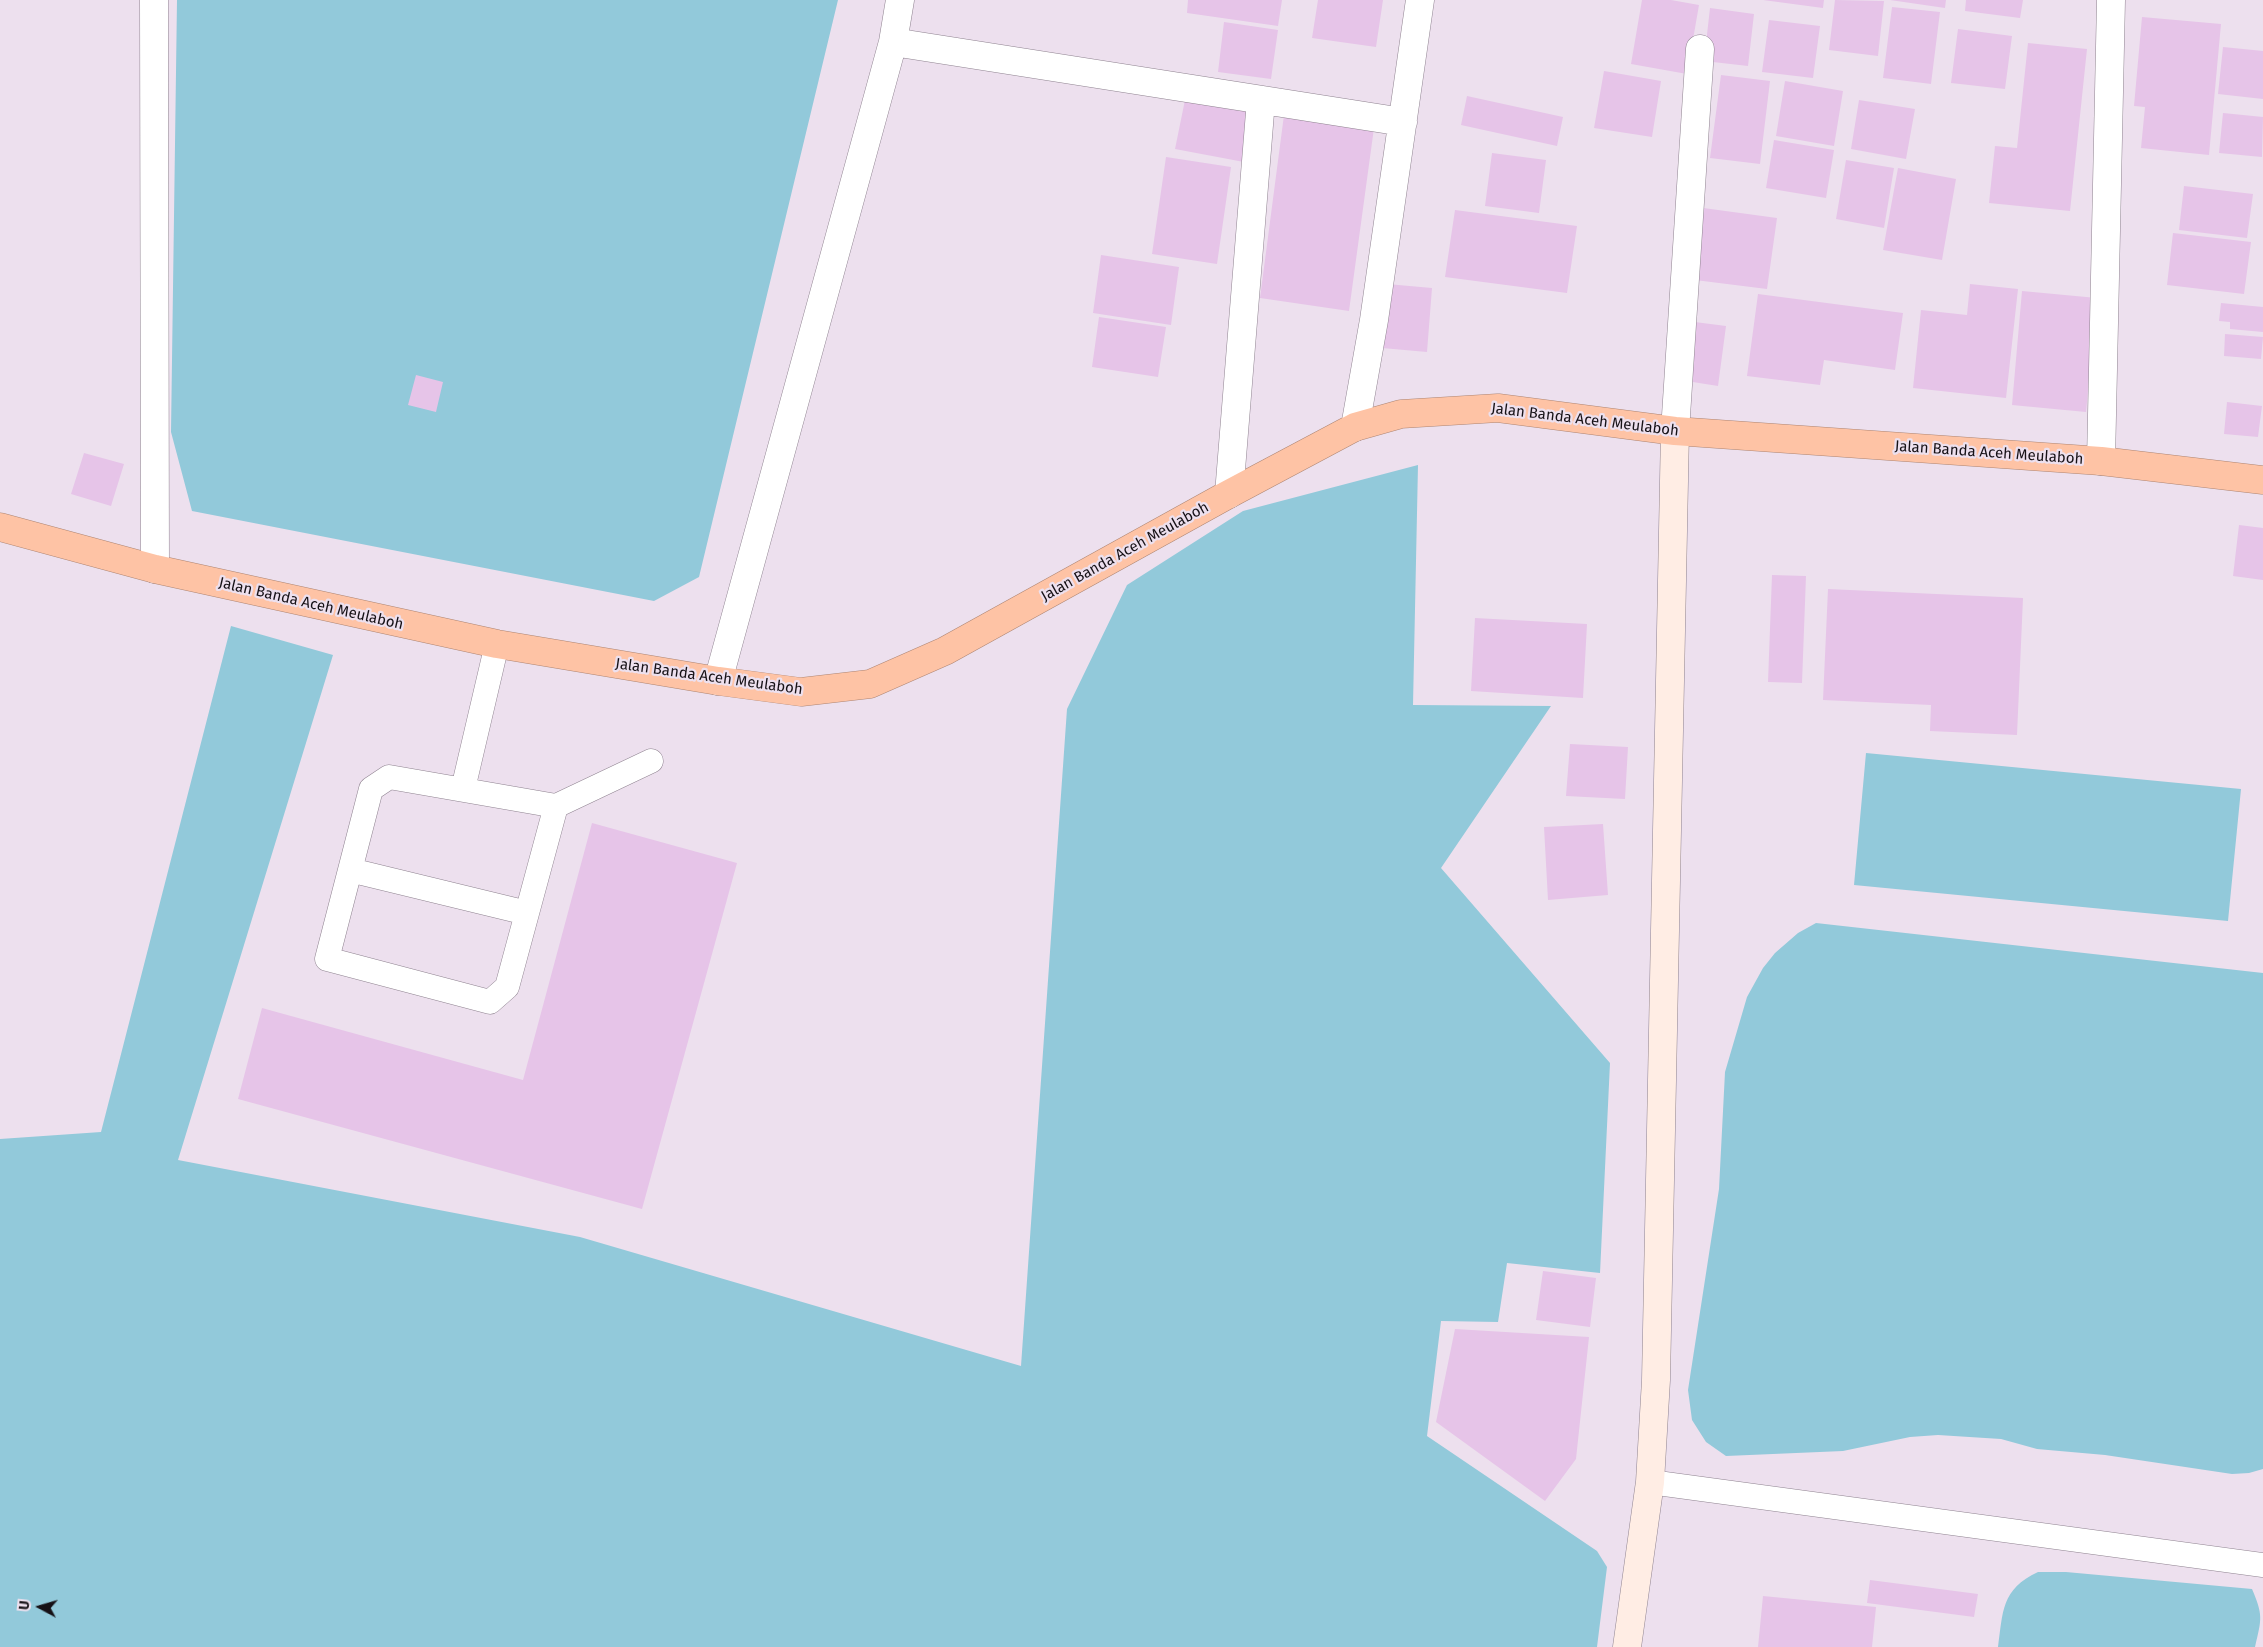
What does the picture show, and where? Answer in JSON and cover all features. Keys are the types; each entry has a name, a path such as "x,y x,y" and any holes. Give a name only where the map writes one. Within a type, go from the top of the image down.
{"highway":[{"name":"Jalan Banda Aceh Meulaboh","path":"0,527 155,569 496,644 718,681 801,692 870,684 945,651 1229,494 1355,427 1401,414 1498,408 1675,431 2101,461 2263,480"}],"street":[{"path":"154,0 155,569"},
{"path":"718,681 893,42 900,0"},
{"path":"1355,427 1374,320 1420,0"},
{"path":"2101,461 2111,0"},
{"path":"893,42 1402,122"},
{"path":"1627,1647 1650,1482 1656,1370 1675,431 1700,49"},
{"path":"1229,494 1261,100"}],"lane":[{"path":"463,789 496,644"},
{"path":"556,806 507,988 490,1002 327,959 371,789 389,777 556,806 651,761"},
{"path":"350,870 528,913"},
{"path":"1650,1482 2263,1565"}],"water":[{"path":"177,0 838,0 699,577 654,601 192,511 171,432"},
{"path":"1418,465 1413,705 1551,706 1441,868 1610,1063 1600,1273 1507,1263 1498,1322 1441,1321 1427,1436 1597,1551 1607,1567 1597,1647 0,1647 0,1139 101,1132 231,626 333,655 178,1160 580,1237 1021,1366 1067,709 1127,585 1243,511"},
{"path":"1866,753 2241,789 2228,921 1854,885"},
{"path":"1816,923 2263,973 2263,1469 2249,1473 2232,1474 2105,1455 2037,1449 2001,1439 1938,1435 1910,1437 1843,1451 1726,1456 1706,1442 1692,1420 1688,1390 1719,1189 1725,1072 1747,997 1763,968 1775,953 1798,933"},
{"path":"2038,1572 2066,1572 2252,1589 2260,1611 2255,1647 1998,1647 2003,1612 2010,1594 2017,1586"}],"building":[{"path":"1188,0 1282,0 1278,26 1187,13"},
{"path":"1318,0 1383,0 1376,47 1312,38"},
{"path":"1642,0 1671,0 1699,5 1687,74 1631,64"},
{"path":"1763,0 1824,0 1823,8"},
{"path":"1835,0 1884,1 1878,56 1829,50"},
{"path":"1890,0 1946,0 1945,8"},
{"path":"1966,0 2023,0 2020,18 1965,11"},
{"path":"1892,7 1940,12 1931,84 1883,78"},
{"path":"1710,8 1754,14 1748,66 1704,61"},
{"path":"2142,17 2221,24 2209,155 2141,148 2145,107 2134,106"},
{"path":"1769,20 1820,26 1813,78 1762,72"},
{"path":"1224,22 1278,30 1271,79 1218,72"},
{"path":"1958,29 2012,36 2005,89 1951,83"},
{"path":"2028,43 2087,49 2070,211 1989,203 1995,146 2017,148"},
{"path":"2223,47 2263,51 2263,99 2218,94"},
{"path":"1604,71 1661,81 1652,137 1594,128"},
{"path":"1721,75 1770,81 1760,164 1710,158"},
{"path":"1785,81 1843,91 1834,146 1776,136"},
{"path":"1186,95 1255,108 1244,162 1175,149"},
{"path":"1467,96 1563,117 1557,146 1461,125"},
{"path":"1859,100 1915,109 1906,159 1851,149"},
{"path":"2223,113 2263,117 2262,157 2219,153"},
{"path":"1284,115 1374,128 1349,311 1260,298"},
{"path":"1774,140 1834,150 1826,198 1766,188"},
{"path":"1492,153 1546,160 1539,213 1485,206"},
{"path":"1166,157 1231,167 1217,264 1152,254"},
{"path":"1846,160 1894,168 1884,228 1836,219"},
{"path":"1898,168 1956,179 1942,260 1883,250"},
{"path":"2184,186 2253,194 2247,238 2179,230"},
{"path":"1696,207 1777,218 1767,289 1687,279"},
{"path":"1455,210 1577,226 1567,293 1445,277"},
{"path":"2173,233 2251,242 2244,294 2167,285"},
{"path":"1101,255 1179,267 1171,325 1093,313"},
{"path":"1387,284 1432,288 1427,352 1382,348"},
{"path":"1970,284 2018,289 2006,398 1913,388 1921,310 1967,315"},
{"path":"2022,291 2097,298 2086,412 2012,405"},
{"path":"1758,294 1903,313 1895,370 1824,360 1820,385 1747,376"},
{"path":"2221,303 2263,307 2263,332 2230,329 2230,322 2219,321"},
{"path":"1099,317 1166,327 1158,377 1092,367"},
{"path":"1687,321 1726,326 1718,386 1680,380"},
{"path":"2225,334 2263,337 2261,359 2224,356"},
{"path":"416,375 443,382 436,412 408,405"},
{"path":"2227,402 2262,406 2258,437 2224,434"},
{"path":"84,453 124,464 111,506 71,494"},
{"path":"2239,525 2263,528 2263,580 2233,576"},
{"path":"1772,575 1806,576 1802,683 1768,682"},
{"path":"1828,589 2023,598 2017,735 1930,731 1931,705 1823,700"},
{"path":"1475,618 1587,624 1583,698 1471,691"},
{"path":"1570,744 1628,747 1625,799 1566,796"},
{"path":"592,823 737,863 642,1209 238,1099 262,1008 523,1080"},
{"path":"1603,824 1608,895 1548,900 1544,827"},
{"path":"1543,1271 1596,1278 1590,1327 1536,1320"},
{"path":"1455,1329 1589,1337 1576,1459 1545,1501 1436,1422"},
{"path":"1870,1580 1978,1594 1974,1617 1867,1603"},
{"path":"1763,1596 1876,1607 1872,1647 1758,1647"}]}
